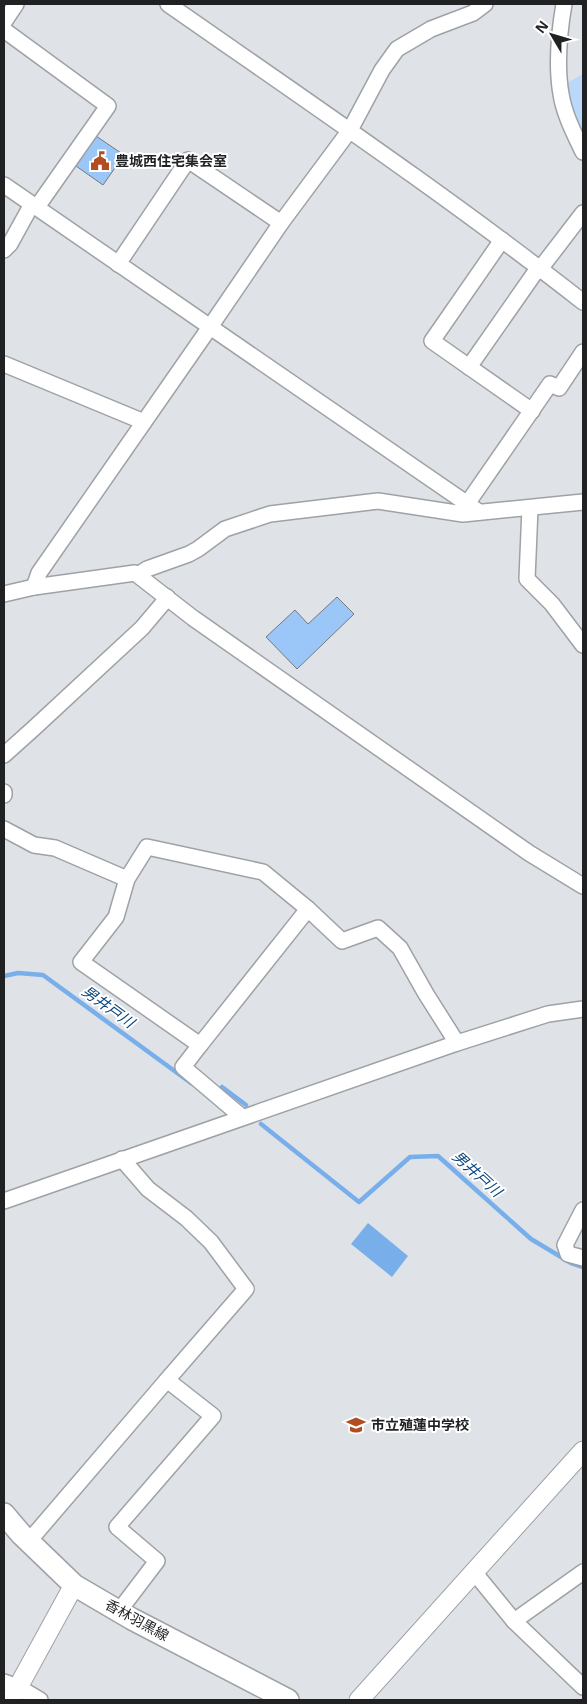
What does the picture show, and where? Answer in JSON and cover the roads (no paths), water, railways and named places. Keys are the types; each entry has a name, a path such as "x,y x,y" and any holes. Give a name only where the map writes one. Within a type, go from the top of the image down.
{"main road":[{"name":"香林羽黒線","path":"4,1514 21,1534 74,1585 288,1700"}],"street":[{"path":"4,22 16,4"},
{"path":"168,4 350,130 502,240 583,302"},
{"path":"34,587 39,573 281,223 350,130 382,70 397,49 431,29 473,14 485,4"},
{"path":"564,4 558,63 561,94 569,122 583,152"},
{"path":"4,30 108,106 4,250"},
{"path":"118,264 188,160 281,223"},
{"path":"4,185 473,508 530,508 583,502"},
{"path":"469,367 534,274 540,269 583,213"},
{"path":"502,240 432,341 532,411"},
{"path":"138,575 147,569 189,554 225,529 270,514 378,500 463,514 473,508 550,384 559,388 583,352"},
{"path":"4,364 144,422"},
{"path":"530,508 527,579 552,604 583,645"},
{"path":"4,594 34,587 128,573 138,575 193,618 529,853 583,886"},
{"path":"4,755 142,628 167,597"},
{"path":"4,828 34,845 55,848 127,880"},
{"path":"200,1045 82,962 116,917 127,880 147,848 263,872 308,909 342,941 378,928 400,948 457,1043"},
{"path":"242,1117 183,1067 308,909"},
{"path":"4,1201 457,1043 548,1014 583,1009"},
{"path":"28,1541 246,1289 211,1242 186,1218 148,1189 122,1159"},
{"path":"583,1210 565,1245 568,1254 583,1258"},
{"path":"119,1610 157,1561 117,1527 213,1416 167,1380"},
{"path":"359,1700 583,1450"},
{"path":"474,1572 514,1621 583,1687"},
{"path":"514,1621 583,1572"},
{"path":"40,1700 11,1690 74,1585"}],"water":[{"path":"368,1223 408,1256 392,1277 351,1244"}],"waterway":[{"name":"男井戸川","path":"4,976 18,973 43,975 191,1083"},
{"name":"男井戸川","path":"222,1087 246,1105"},
{"name":"男井戸川","path":"261,1124 359,1202 410,1157 438,1156 531,1239 571,1263 583,1267"}],"place":[{"name":"豊城西住宅集会室","path":"100,161"},
{"name":"市立殖蓮中学校","path":"356,1425"}]}
